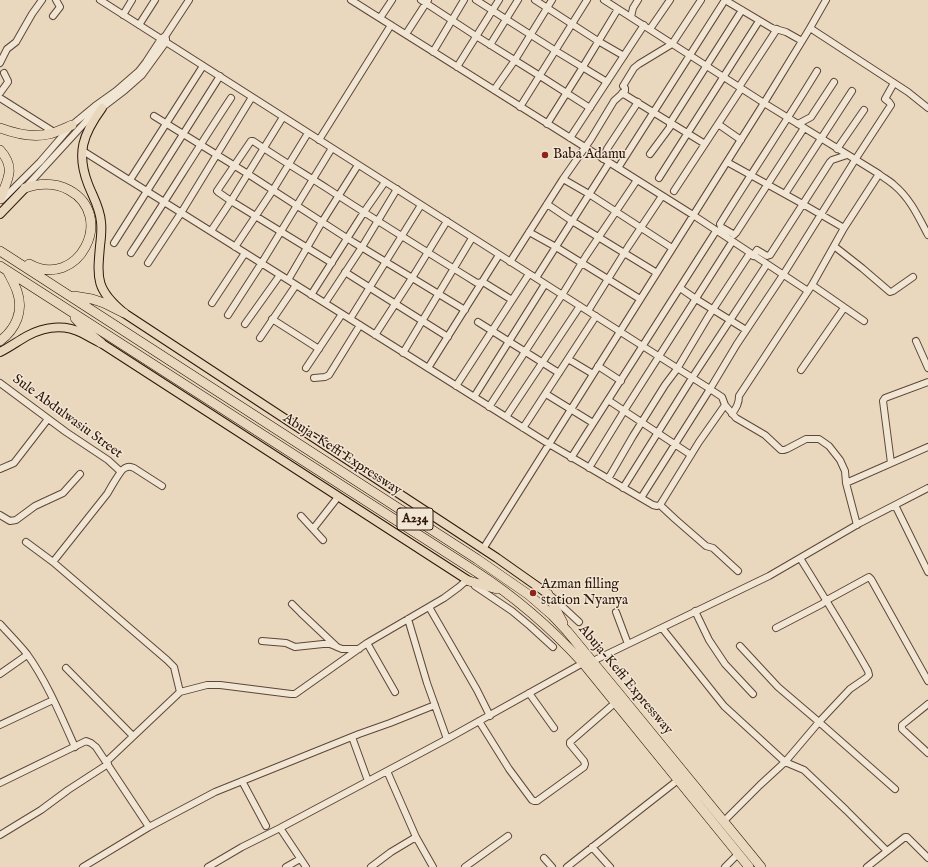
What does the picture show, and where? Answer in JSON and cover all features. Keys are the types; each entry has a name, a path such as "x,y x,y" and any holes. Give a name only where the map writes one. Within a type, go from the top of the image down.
{"highway":[{"path":"0,128 30,136 54,132 72,125"},
{"path":"0,150 8,162 10,173 0,199"},
{"path":"0,250 39,268 55,269 66,266 76,259 89,241 91,226 88,211 84,203 74,193 62,186 50,184 25,188"},
{"name":"Abuja-Keffi Expressway","path":"0,250 509,581 538,602 567,631 593,661 761,867"},
{"path":"0,340 12,329 19,315 20,307 18,292 4,268"},
{"name":"Abuja-Keffi Expressway","path":"4,268 508,593 539,618 583,663 749,867"},
{"path":"70,295 104,303 124,313"},
{"path":"66,308 78,322 101,343"},
{"path":"468,581 508,593"},
{"path":"548,594 567,631"}],"main road":[{"name":"Abuja-Keffi Expressway","path":"102,108 88,129 82,151 84,174 101,217 102,226 98,267 99,280 107,298 124,313 517,571 548,594"},
{"path":"0,214 25,188"},
{"path":"0,352 28,336 49,328 70,328 81,332 101,343 468,581"}],"street":[{"path":"0,62 7,49 16,42 42,0"},
{"path":"53,16 60,7 56,0"},
{"path":"100,0 107,2 123,15 164,39 203,66 710,389 722,397 725,405 736,418 765,436 781,450 787,449 806,439 818,439 829,446 840,460 845,471 846,483 857,525"},
{"path":"123,15 132,0"},
{"path":"139,25 155,0"},
{"path":"25,188 91,116 142,75 187,2 180,0"},
{"path":"380,18 392,0"},
{"path":"434,52 464,0"},
{"path":"476,0 607,82"},
{"path":"457,67 499,0"},
{"path":"490,45 518,0"},
{"path":"535,0 624,56"},
{"path":"494,90 515,60 552,0"},
{"path":"520,107 587,0"},
{"path":"631,17 633,8 638,0"},
{"path":"570,138 624,56 670,0"},
{"path":"510,262 584,147 591,139 614,101 625,91 623,86 634,68 638,64 672,44 701,0"},
{"path":"618,168 725,0 772,28 786,32 802,41"},
{"path":"483,549 764,104 826,0"},
{"path":"355,1 662,196 808,291"},
{"path":"406,34 425,1 452,21 590,108"},
{"path":"607,1 764,104 879,174 896,186 914,209 928,235"},
{"path":"547,124 618,9"},
{"path":"650,154 670,127 670,122 707,67 742,10"},
{"path":"658,178 759,21"},
{"path":"319,140 392,25"},
{"path":"810,28 908,92 928,108"},
{"path":"674,192 777,29"},
{"path":"0,202 40,162 72,125 134,75 164,39"},
{"path":"130,180 203,66"},
{"path":"804,128 736,233 734,235 722,227 720,224 817,70"},
{"path":"0,93 8,82 4,73"},
{"path":"114,243 220,76"},
{"path":"798,124 811,117 834,82"},
{"path":"641,498 731,353 783,275 891,105 885,98 894,83"},
{"path":"785,194 852,91"},
{"path":"622,93 705,144"},
{"path":"148,263 181,213 252,97"},
{"path":"0,98 54,132"},
{"path":"131,253 231,98"},
{"path":"536,278 589,194 606,161 607,149 638,102"},
{"path":"837,149 864,110"},
{"path":"154,116 464,310"},
{"path":"211,231 283,117"},
{"path":"718,124 741,140"},
{"path":"235,247 273,190 308,133"},
{"path":"332,263 217,191 251,141 453,269 477,283 483,282 512,300"},
{"path":"228,315 262,264 332,148"},
{"path":"82,151 548,444 641,498 656,506 660,505 674,519 706,546 713,548 738,571"},
{"path":"608,479 664,385 677,368 713,310 752,254 757,250 769,256 830,162 847,155"},
{"path":"727,162 844,228"},
{"path":"288,280 358,165"},
{"path":"732,414 739,402 739,396 812,285 844,228 879,174"},
{"path":"563,179 616,211 672,248"},
{"path":"489,407 562,295 581,263 637,180"},
{"path":"311,294 364,212 386,182"},
{"path":"325,304 397,189"},
{"path":"588,311 662,196"},
{"path":"547,204 657,273"},
{"path":"350,319 421,205"},
{"path":"375,335 447,221"},
{"path":"571,458 716,231"},
{"path":"529,232 640,299"},
{"path":"403,353 472,238"},
{"path":"589,468 732,242"},
{"path":"834,246 890,292 913,277"},
{"path":"212,303 245,253"},
{"path":"428,368 499,255"},
{"path":"623,488 692,378 767,264"},
{"path":"346,272 448,337"},
{"path":"456,386 529,274"},
{"path":"245,324 280,275"},
{"path":"474,397 545,284"},
{"path":"260,338 296,285"},
{"path":"812,285 864,321"},
{"path":"680,288 746,330"},
{"path":"506,417 580,306"},
{"path":"801,370 844,308"},
{"path":"306,368 342,314"},
{"path":"524,428 596,316"},
{"path":"272,319 319,349"},
{"path":"478,322 559,373"},
{"path":"314,378 327,377 329,375 360,325"},
{"path":"916,341 928,368"},
{"path":"568,359 593,374"},
{"path":"598,366 621,381"},
{"path":"891,463 883,401 885,398 928,382"},
{"name":"Sule Abdulwasiu Street","path":"0,383 66,432 108,460 120,471"},
{"path":"546,394 593,424"},
{"path":"608,400 691,455"},
{"path":"660,505 691,455 725,405"},
{"path":"0,469 14,463 48,419"},
{"path":"846,483 928,447"},
{"path":"53,562 107,494 120,471 124,468 134,468 162,486"},
{"path":"0,515 10,521 16,520 35,506 63,493 80,474"},
{"path":"593,661 769,576 857,525 928,488"},
{"path":"313,529 338,497"},
{"path":"895,505 925,559 928,572"},
{"path":"300,516 324,540"},
{"path":"26,542 53,562 167,660 174,667 180,692"},
{"path":"724,822 785,762 850,689 869,675 827,600 800,558"},
{"path":"776,628 867,578 870,578 872,579 928,681"},
{"path":"0,834 41,810 107,763 133,736 180,692 207,685 220,685 295,694 367,643 429,607 468,581 512,611 553,647"},
{"path":"548,594 579,622"},
{"path":"292,604 337,647"},
{"path":"429,607 490,716"},
{"path":"695,611 709,640 725,664 753,694"},
{"path":"616,612 628,644"},
{"path":"408,619 427,683 448,739"},
{"path":"0,624 27,655 53,700 76,747"},
{"path":"662,628 724,706 785,762 804,770 887,851"},
{"path":"262,641 286,643 295,647 330,644 342,649 359,649"},
{"path":"367,643 395,692"},
{"path":"740,646 778,687 820,722 895,789"},
{"path":"0,674 27,655"},
{"path":"208,867 242,847 448,739 583,663"},
{"path":"66,668 133,736"},
{"path":"529,693 554,728"},
{"path":"0,725 53,700"},
{"path":"479,721 532,800 537,801 584,767 584,761 570,742 616,702"},
{"path":"928,704 901,727 928,753"},
{"path":"83,867 149,827 215,792 435,705"},
{"path":"352,737 368,782"},
{"path":"0,783 86,741 91,742 107,763 149,827"},
{"path":"387,771 416,837 433,867"},
{"path":"567,867 678,780"},
{"path":"242,781 266,826"},
{"path":"280,828 306,867"},
{"path":"466,867 508,836"},
{"path":"371,867 391,852 416,837"},
{"path":"867,867 905,837 928,858"},
{"path":"592,847 610,867"},
{"path":"725,867 738,854"},
{"path":"544,858 552,867"},
{"path":"286,867 300,859"}],"place":[{"name":"Baba Adamu","path":"545,155"},
{"name":"Azman filling station Nyanya","path":"533,593"}]}
